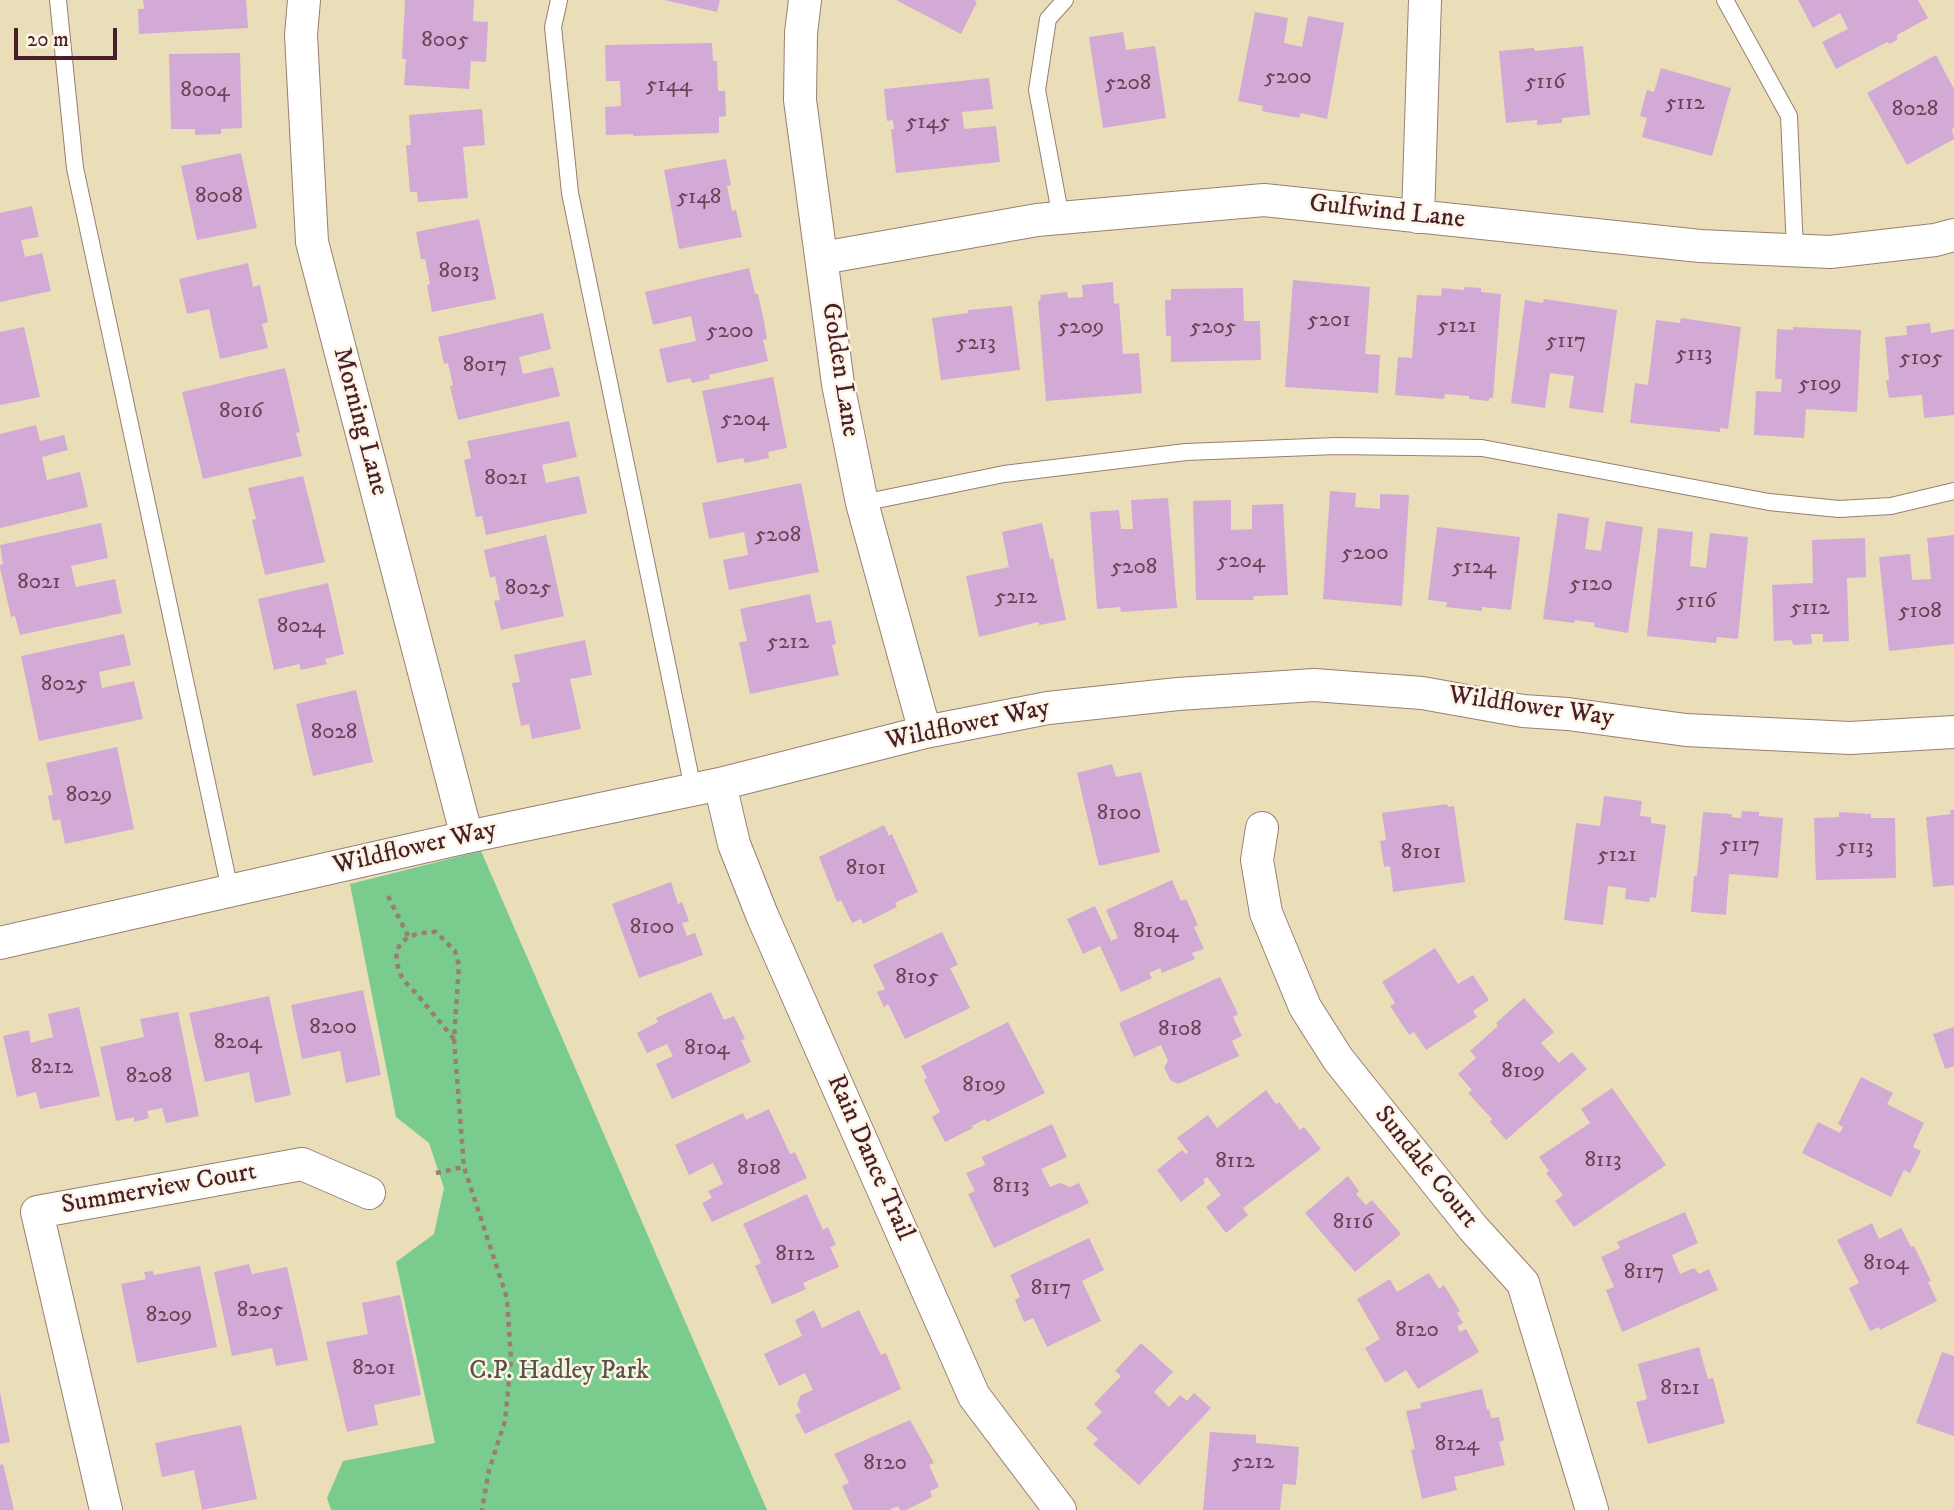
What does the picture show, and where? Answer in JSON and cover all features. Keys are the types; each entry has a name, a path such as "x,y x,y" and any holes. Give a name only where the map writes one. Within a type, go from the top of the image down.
{"street":[{"name":"Morning Lane","path":"304,0 301,35 312,242 467,837"},
{"name":"Golden Lane","path":"805,0 801,33 800,100 838,384 862,503 925,732"},
{"path":"1418,217 1425,0"},
{"name":"Gulfwind Lane","path":"822,258 1037,220 1264,200 1700,246 1830,252 1935,240 1954,235"},
{"name":"Wildflower Way","path":"1,940 706,786 925,732 1048,708 1178,694 1314,685 1422,693 1523,711 1568,713 1686,730 1850,738 1954,732"},
{"name":"Rain Dance Trail","path":"706,786 974,1396 1060,1510"},
{"name":"Sundale Court","path":"1262,828 1257,860 1266,914 1305,1007 1338,1059 1473,1228 1523,1283 1592,1510"},
{"name":"Summerview Court","path":"106,1510 37,1212 302,1164 369,1193"}],"lane":[{"path":"58,0 75,168 230,890"},
{"path":"559,0 553,27 570,192 706,786"},
{"path":"1061,218 1037,90 1048,19 1065,0"},
{"path":"1725,0 1789,116 1795,250"},
{"path":"862,503 1004,474 1186,452 1336,446 1482,447 1769,502 1839,509 1891,506 1954,491"}],"path":[{"path":"388,897 408,936"},
{"path":"454,1039 401,975 398,945 408,936 421,932 436,932 456,951 459,965 454,1039 464,1167 507,1298 511,1360 505,1421 489,1470 482,1510"},
{"path":"436,1173 464,1167"}],"green space":[{"name":"C.P. Hadley Park","path":"481,851 767,1510 331,1510 327,1498 343,1461 435,1443 396,1262 434,1234 444,1188 429,1143 396,1117 350,884"}],"building":[{"path":"143,0 246,0 248,28 139,34 138,9 144,9"},
{"path":"405,0 474,0 473,21 488,22 486,62 471,61 469,89 404,85 406,59 402,59"},
{"path":"664,0 720,0 717,12"},
{"path":"896,0 974,0 977,2 961,34"},
{"path":"1798,0 1918,0 1928,18 1897,35 1897,40 1890,44 1887,42 1836,69 1822,42 1848,29 1840,13 1813,28"},
{"path":"1255,12 1288,18 1284,43 1302,47 1308,16 1344,23 1327,119 1301,113 1299,118 1262,111 1263,106 1238,101"},
{"path":"1123,32 1126,50 1155,46 1166,118 1103,128 1089,37"},
{"path":"712,43 713,61 717,61 718,91 725,91 726,116 719,117 719,133 606,135 605,107 621,106 620,81 606,81 605,45"},
{"path":"1583,46 1590,115 1562,118 1562,123 1537,125 1537,120 1506,123 1499,51 1534,48 1535,51"},
{"path":"240,53 242,128 221,129 221,134 195,135 195,129 171,129 169,54"},
{"path":"1936,55 1954,89 1954,139 1907,165 1867,93"},
{"path":"1661,68 1731,88 1712,156 1642,137 1647,118 1640,116 1647,90 1654,92"},
{"path":"989,78 993,109 962,112 964,129 996,126 1000,162 896,173 891,129 894,129 893,120 887,121 884,89"},
{"path":"482,109 485,145 463,147 468,198 418,202 417,192 410,192 406,145 411,145 409,115"},
{"path":"241,153 257,228 197,240 181,166"},
{"path":"726,159 731,185 727,186 732,211 736,210 742,237 679,249 664,170"},
{"path":"32,206 39,237 21,240 25,257 42,253 51,291 0,302 0,213"},
{"path":"479,219 496,299 432,312 425,259 421,259 416,232"},
{"path":"248,263 253,287 260,285 268,322 262,324 268,348 220,359 209,309 187,314 179,279"},
{"path":"749,268 764,321 767,339 763,340 768,361 709,375 710,379 692,383 690,378 667,383 659,349 696,341 691,316 653,325 645,292"},
{"path":"1293,280 1370,287 1365,354 1380,355 1378,393 1285,387"},
{"path":"1113,282 1114,304 1119,303 1123,354 1139,353 1142,393 1046,401 1038,301 1041,300 1040,295 1067,292 1068,298 1083,297 1082,285"},
{"path":"1465,287 1501,294 1493,398 1489,398 1489,401 1445,394 1444,399 1395,395 1398,357 1412,358 1417,295 1441,296 1442,288 1464,290"},
{"path":"1243,288 1244,321 1260,321 1261,360 1171,362 1171,336 1166,336 1165,300 1171,300 1171,289"},
{"path":"1544,299 1617,310 1603,413 1569,408 1574,376 1550,373 1545,408 1511,403 1525,300 1543,303"},
{"path":"1012,306 1020,370 941,380 932,318 968,313 968,310"},
{"path":"543,313 551,349 519,357 523,374 553,367 560,396 458,420 448,363 444,364 438,337"},
{"path":"1681,318 1741,327 1728,429 1720,428 1720,432 1630,423 1635,383 1648,385 1656,320 1680,323"},
{"path":"1930,323 1931,333 1954,329 1954,415 1924,418 1922,395 1889,398 1885,337 1907,335 1906,326"},
{"path":"24,327 40,397 0,405 0,332"},
{"path":"1793,327 1861,330 1857,412 1806,409 1804,438 1754,435 1756,391 1781,392 1782,379 1775,379 1777,329 1793,330"},
{"path":"285,368 300,432 296,433 302,456 203,479 182,392"},
{"path":"773,377 787,448 768,452 769,458 745,463 743,458 717,463 702,391"},
{"path":"569,421 577,457 542,465 546,483 579,476 587,513 486,535 482,516 476,517 464,460 471,458 467,441"},
{"path":"36,425 40,441 64,435 68,450 42,457 47,480 80,472 88,507 0,528 0,434"},
{"path":"303,476 325,562 265,575 252,520 256,519 248,488"},
{"path":"801,483 819,572 729,590 723,560 748,555 744,532 709,539 702,503"},
{"path":"1330,491 1356,493 1355,507 1380,509 1380,494 1409,495 1402,606 1323,599"},
{"path":"1168,498 1177,608 1121,612 1120,607 1097,609 1090,512 1119,510 1121,529 1133,529 1131,500"},
{"path":"1231,500 1231,530 1252,529 1252,505 1283,504 1288,595 1254,596 1253,600 1196,600 1193,501"},
{"path":"1558,513 1589,518 1585,549 1601,551 1606,521 1643,527 1628,633 1594,627 1595,623 1543,619"},
{"path":"101,523 108,558 71,566 76,587 115,579 122,613 20,635 15,616 11,617 0,568 3,564 0,545"},
{"path":"1042,523 1050,559 1053,558 1066,620 1039,625 1038,622 979,637 966,576 1009,567 1002,532"},
{"path":"1437,527 1520,537 1511,610 1482,607 1482,611 1446,607 1447,602 1428,600"},
{"path":"1658,528 1693,532 1690,566 1706,568 1710,533 1748,537 1738,639 1717,637 1716,643 1647,636"},
{"path":"546,535 564,616 501,630 494,601 500,600 495,576 490,578 484,550"},
{"path":"1954,535 1954,644 1889,651 1879,557 1910,554 1912,580 1931,579 1927,538"},
{"path":"1865,538 1866,577 1847,578 1849,641 1823,642 1823,634 1811,634 1812,644 1793,645 1792,640 1774,641 1772,585 1813,583 1812,540"},
{"path":"328,583 344,654 325,659 327,664 301,670 299,664 274,670 258,599"},
{"path":"810,594 816,623 831,620 836,644 832,645 839,675 750,694 739,642 747,641 740,609"},
{"path":"124,634 131,665 99,672 102,688 134,681 143,719 39,741 21,656"},
{"path":"585,640 592,675 570,679 581,729 532,739 529,724 521,726 512,683 520,682 514,655"},
{"path":"356,690 373,762 313,776 296,704"},
{"path":"117,747 134,829 65,844 60,819 53,821 48,796 53,795 46,763"},
{"path":"1112,764 1116,777 1141,772 1160,852 1099,866 1077,773"},
{"path":"1604,796 1642,801 1640,816 1651,817 1651,823 1666,825 1656,898 1650,897 1649,902 1625,899 1626,888 1608,886 1603,925 1564,920 1576,823 1600,826"},
{"path":"1447,804 1448,807 1454,806 1465,882 1393,892 1390,866 1384,867 1380,841 1386,840 1382,813"},
{"path":"1950,810 1954,810 1954,885 1933,887 1926,817 1951,814"},
{"path":"1742,811 1783,818 1778,878 1729,874 1726,915 1691,912 1703,812 1732,814 1731,817 1741,818"},
{"path":"1839,812 1871,814 1871,818 1895,818 1896,878 1816,880 1814,818 1839,817"},
{"path":"884,825 889,836 892,834 918,892 895,903 897,907 863,924 861,919 852,923 841,900 837,902 819,857"},
{"path":"1172,880 1181,901 1186,899 1198,925 1194,927 1204,949 1192,953 1195,959 1162,973 1160,968 1149,973 1152,978 1121,992 1100,946 1083,954 1067,919 1095,906 1111,941 1118,938 1106,910"},
{"path":"671,882 678,904 682,902 689,921 682,923 687,936 695,933 703,955 639,978 612,904"},
{"path":"942,932 958,965 950,968 970,1008 905,1039 888,1004 884,1007 877,992 885,989 873,965"},
{"path":"1435,948 1458,984 1473,975 1489,1000 1473,1011 1477,1017 1426,1050 1414,1032 1409,1035 1390,1006 1395,1003 1382,982"},
{"path":"1220,977 1238,1014 1233,1017 1242,1036 1232,1041 1239,1056 1178,1084 1170,1080 1164,1067 1168,1061 1161,1045 1134,1057 1119,1023"},
{"path":"363,990 381,1075 346,1083 340,1051 302,1059 291,1005"},
{"path":"711,992 724,1020 734,1016 745,1039 741,1040 751,1062 672,1099 656,1064 673,1056 667,1044 647,1053 637,1033 658,1022 656,1018"},
{"path":"269,996 291,1095 255,1103 249,1072 205,1082 189,1013"},
{"path":"1524,998 1554,1032 1541,1043 1559,1063 1572,1052 1587,1069 1506,1140 1490,1122 1492,1119 1468,1093 1472,1090 1458,1074 1476,1058 1470,1051"},
{"path":"79,1007 100,1096 40,1109 36,1092 17,1097 3,1036 29,1030 31,1043 53,1037 48,1014"},
{"path":"178,1012 199,1116 166,1123 162,1108 147,1111 149,1118 134,1122 134,1117 116,1121 100,1047 144,1037 140,1019"},
{"path":"1008,1022 1045,1093 987,1122 985,1119 945,1142 932,1117 940,1112 924,1080 927,1078 921,1066"},
{"path":"1954,1027 1954,1066 1945,1069 1933,1034"},
{"path":"1861,1077 1893,1093 1887,1104 1924,1123 1913,1147 1921,1151 1910,1173 1904,1170 1891,1197 1802,1153 1818,1122 1840,1133 1843,1127 1838,1124"},
{"path":"1612,1088 1666,1165 1574,1227 1555,1201 1563,1195 1546,1173 1549,1171 1539,1157 1590,1123 1581,1109"},
{"path":"1266,1090 1276,1104 1279,1102 1300,1130 1304,1127 1321,1149 1243,1208 1248,1215 1226,1233 1206,1207 1221,1195 1207,1177 1203,1180 1205,1183 1181,1202 1157,1170 1182,1150 1186,1154 1188,1152 1177,1138 1208,1115 1217,1128"},
{"path":"769,1109 790,1154 795,1152 807,1178 712,1222 702,1203 712,1198 708,1191 723,1184 713,1163 689,1175 675,1145 743,1113 746,1120"},
{"path":"1052,1124 1067,1157 1041,1169 1050,1187 1060,1183 1070,1187 1079,1183 1089,1203 994,1248 968,1194 975,1191 966,1173 985,1165 982,1157"},
{"path":"1348,1176 1359,1191 1356,1194 1366,1205 1372,1200 1401,1234 1355,1272 1305,1213"},
{"path":"807,1194 823,1230 828,1227 836,1245 830,1247 839,1267 803,1283 806,1289 772,1304 755,1266 761,1263 743,1224"},
{"path":"1685,1212 1698,1243 1672,1255 1680,1274 1694,1268 1699,1274 1709,1269 1718,1290 1622,1332 1606,1290 1614,1287 1601,1257 1620,1248 1617,1242"},
{"path":"1872,1223 1879,1239 1901,1228 1911,1247 1914,1246 1931,1281 1928,1282 1937,1301 1880,1330 1879,1327 1870,1331 1849,1288 1859,1283 1837,1240"},
{"path":"1089,1238 1104,1270 1082,1281 1101,1321 1047,1347 1033,1318 1024,1322 1015,1300 1020,1297 1010,1275"},
{"path":"249,1264 252,1274 287,1267 308,1360 276,1366 272,1348 232,1356 214,1272"},
{"path":"200,1266 217,1347 137,1363 121,1284 146,1279 144,1272 153,1271 154,1275"},
{"path":"1429,1273 1439,1289 1444,1285 1460,1311 1457,1313 1463,1323 1457,1326 1460,1332 1466,1329 1479,1352 1418,1389 1406,1370 1385,1383 1365,1348 1380,1339 1357,1299 1390,1279 1397,1292"},
{"path":"400,1295 421,1395 374,1405 378,1425 347,1432 326,1342 368,1334 362,1303"},
{"path":"814,1310 822,1328 859,1310 881,1355 886,1353 901,1389 805,1434 795,1415 801,1412 797,1404 801,1395 813,1390 805,1373 779,1386 764,1354 802,1336 795,1320"},
{"path":"1141,1343 1173,1372 1154,1392 1169,1407 1180,1395 1187,1401 1194,1393 1211,1408 1139,1485 1093,1444 1098,1439 1086,1428 1102,1412 1094,1404 1121,1376 1115,1371"},
{"path":"1699,1347 1708,1379 1713,1378 1725,1423 1648,1444 1636,1402 1647,1399 1638,1364"},
{"path":"1942,1352 1954,1356 1954,1436 1916,1423"},
{"path":"1482,1389 1491,1418 1499,1417 1504,1440 1499,1442 1505,1465 1454,1477 1457,1490 1422,1499 1406,1411 1421,1408 1420,1403"},
{"path":"0,1392 10,1442 0,1444"},
{"path":"910,1420 934,1463 929,1465 939,1487 930,1491 932,1497 906,1510 900,1510 898,1506 889,1510 853,1510 842,1486 849,1483 834,1454"},
{"path":"241,1425 257,1499 202,1510 194,1470 162,1477 155,1443"},
{"path":"1210,1432 1256,1435 1256,1443 1299,1447 1296,1485 1283,1484 1280,1510 1203,1510"},
{"path":"3,1464 14,1510 0,1510 0,1465"}]}
